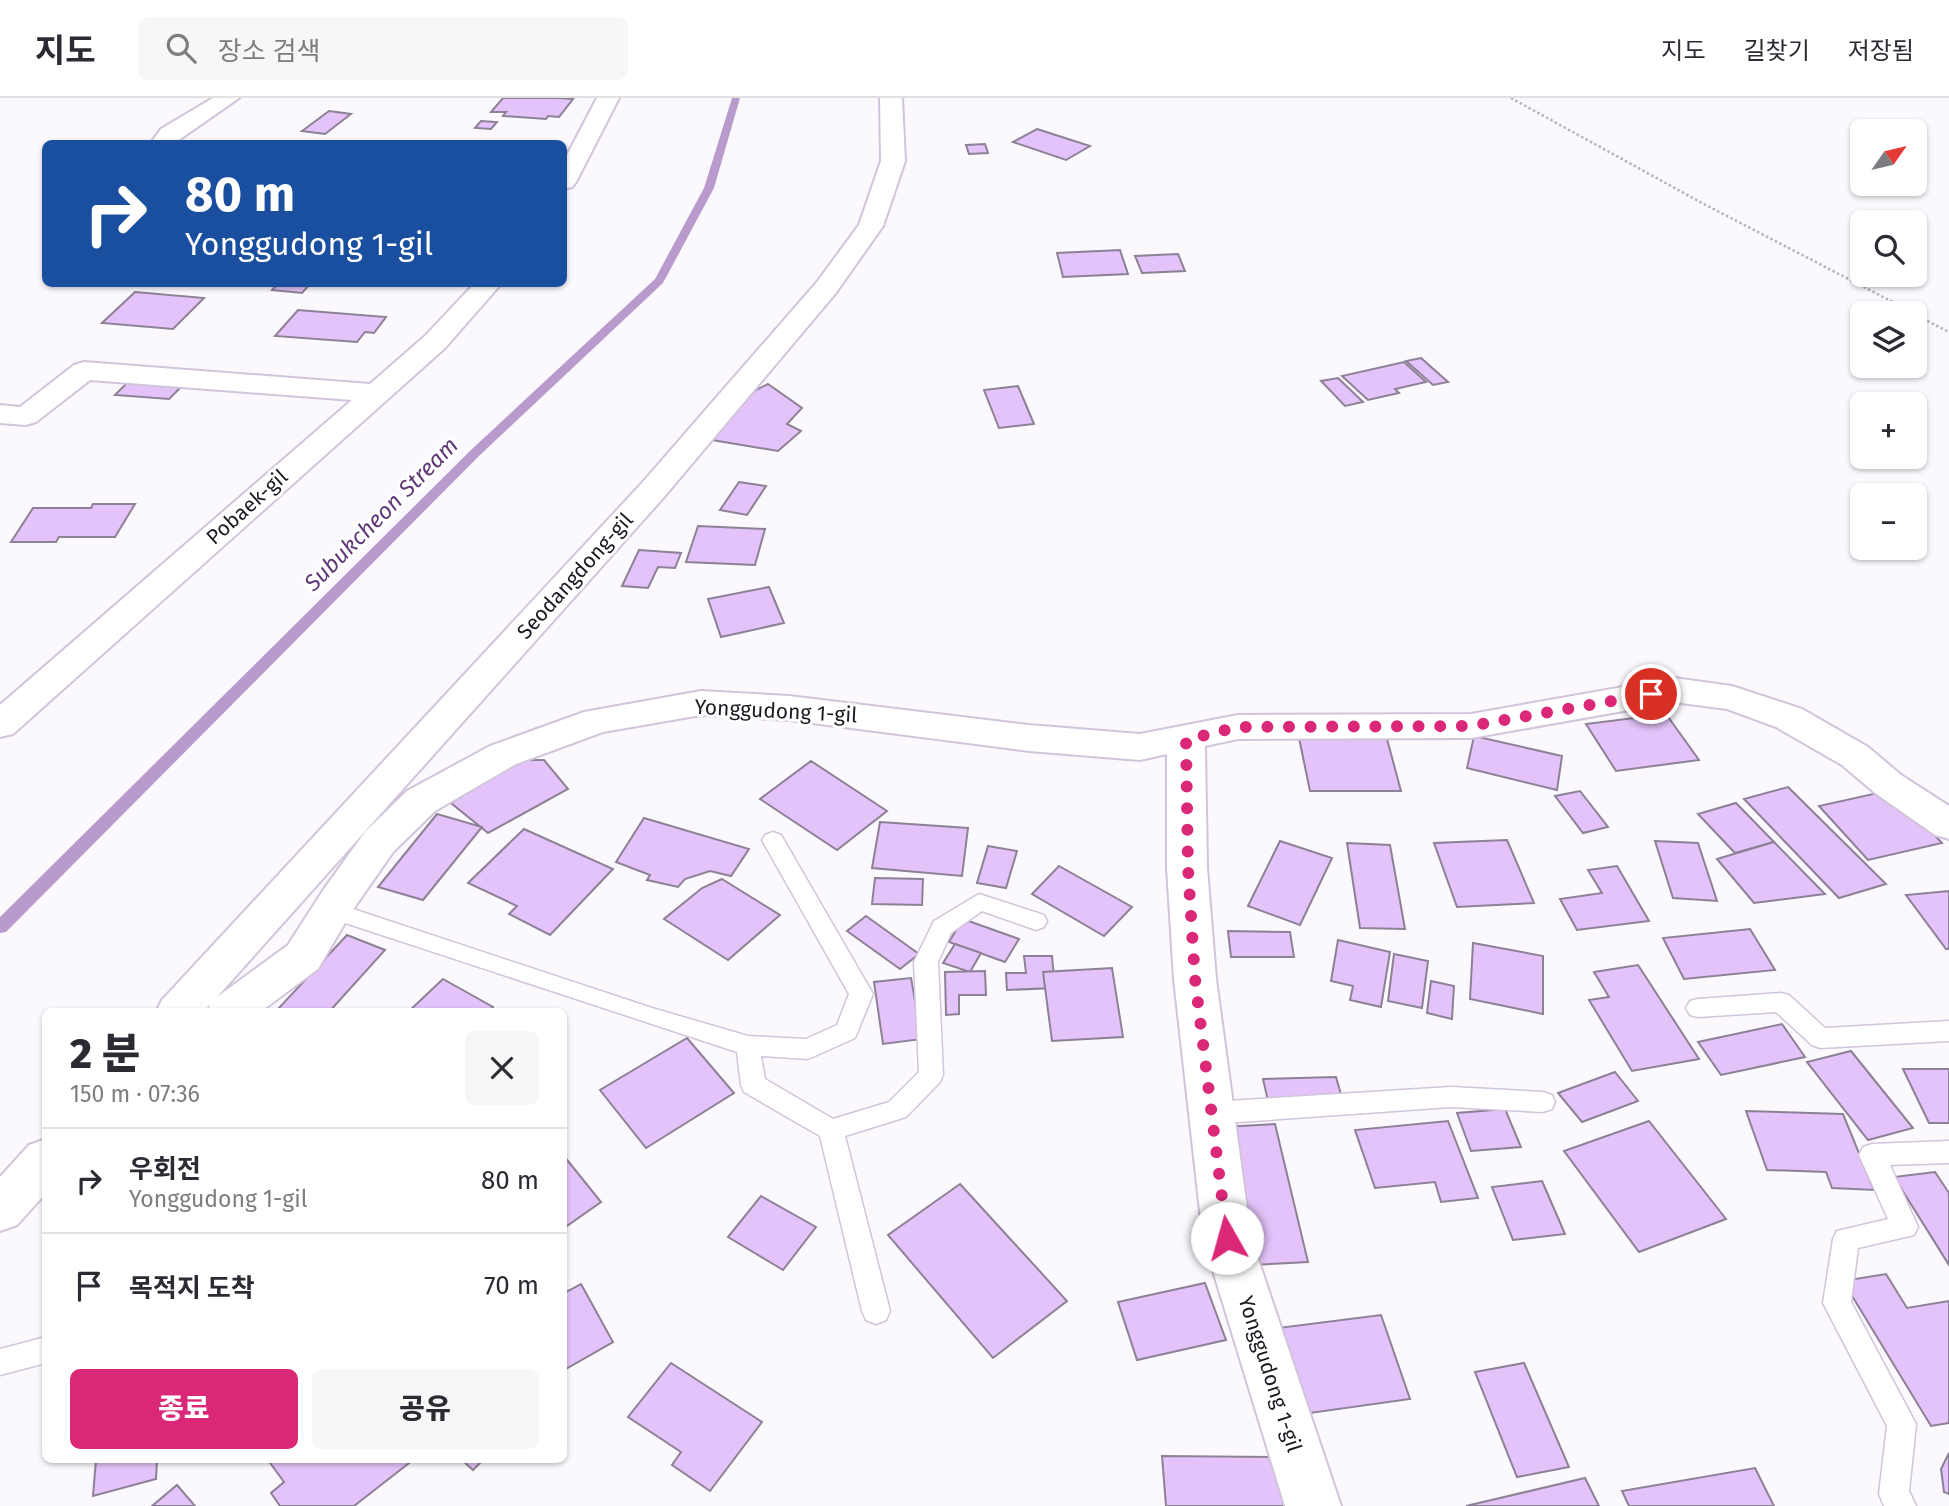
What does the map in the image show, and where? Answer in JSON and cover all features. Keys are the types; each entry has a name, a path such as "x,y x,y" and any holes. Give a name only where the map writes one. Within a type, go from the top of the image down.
{"street":[{"path":"164,140 169,134 228,98"},
{"path":"567,176 608,98"},
{"name":"Seodangdong-gil","path":"181,1008 653,490 825,288 871,226 892,160 891,98"},
{"name":"Pobaek-gil","path":"0,725 435,342 485,287"},
{"path":"0,414 26,416 84,371 374,393"},
{"name":"Yonggudong 1-gil","path":"233,1008 303,957 379,842 421,801 503,755 597,721 701,703 802,709 1081,743 1140,747 1186,740 1238,727 1471,726 1674,690 1732,698 1789,718 1855,756 1888,784 1949,825"},
{"name":"Yonggudong 1-gil","path":"1186,740 1189,896 1195,979 1227,1238 1312,1506"},
{"path":"0,1210 42,1163"}],"lane":[{"path":"332,910 652,1017 748,1045 808,1049 847,1031 862,994 773,841"},
{"path":"831,1130 897,1110 931,1075 926,962 942,927 979,902 1036,921"},
{"path":"1698,1008 1781,1002 1820,1038 1949,1031"},
{"path":"748,1045 753,1085 831,1130 876,1311"},
{"path":"1211,1113 1451,1097 1543,1102"},
{"path":"1901,1506 1894,1494 1902,1424 1837,1303 1846,1239 1905,1227 1872,1155 1949,1152"},
{"path":"0,1362 42,1351"}],"path":[{"path":"1511,98 1702,204 1889,301"},
{"path":"1927,321 1949,332"}],"building":[{"path":"503,98 573,99 559,117 548,116 546,119 503,116 506,112 491,112"},
{"path":"329,111 351,114 325,134 302,131"},
{"path":"481,121 497,122 491,129 475,128"},
{"path":"1037,129 1090,146 1066,160 1013,142"},
{"path":"985,144 988,153 969,154 966,145"},
{"path":"1120,250 1128,274 1063,277 1057,253"},
{"path":"1178,254 1185,271 1142,273 1135,256"},
{"path":"275,287 307,287 302,293 272,290"},
{"path":"135,292 204,298 173,329 102,323"},
{"path":"298,310 386,317 374,333 365,332 357,342 275,336"},
{"path":"1421,358 1448,382 1433,385 1406,361"},
{"path":"1404,362 1426,382 1395,389 1399,393 1368,400 1342,376"},
{"path":"1338,378 1363,402 1345,406 1321,381"},
{"path":"127,383 181,387 169,399 115,395"},
{"path":"768,384 802,408 787,424 801,431 778,451 712,440 750,393"},
{"path":"1018,386 1034,424 999,428 984,390"},
{"path":"739,482 766,486 747,515 720,510"},
{"path":"93,504 135,504 115,537 59,537 56,542 11,542 33,508 91,508"},
{"path":"698,526 765,529 755,565 686,562"},
{"path":"639,550 681,553 675,568 658,567 648,588 622,586"},
{"path":"769,587 784,623 721,637 708,599"},
{"path":"1666,714 1699,760 1616,771 1586,724"},
{"path":"1474,736 1562,756 1557,790 1467,768"},
{"path":"1299,738 1387,739 1401,791 1310,791"},
{"path":"527,760 544,760 568,789 488,833 451,803 495,775"},
{"path":"811,761 887,811 837,850 760,799"},
{"path":"1788,787 1886,884 1839,898 1744,799"},
{"path":"1891,790 1942,843 1868,860 1819,806"},
{"path":"1580,791 1608,827 1583,833 1555,796"},
{"path":"1736,803 1774,842 1735,853 1698,814"},
{"path":"437,814 482,827 423,900 378,887"},
{"path":"644,818 749,849 731,876 710,871 685,879 678,887 647,880 650,875 616,862"},
{"path":"880,822 968,828 962,876 872,868"},
{"path":"524,829 613,869 550,935 509,914 517,906 468,883"},
{"path":"1507,840 1534,903 1457,907 1434,843"},
{"path":"1280,841 1332,858 1300,925 1248,906"},
{"path":"1655,841 1698,843 1717,901 1673,898"},
{"path":"1774,842 1825,894 1754,903 1717,859"},
{"path":"1347,843 1390,845 1405,929 1360,928"},
{"path":"988,846 1017,851 1006,888 977,883"},
{"path":"1059,866 1132,907 1104,936 1032,894"},
{"path":"1617,866 1649,921 1577,930 1560,899 1602,893 1588,870"},
{"path":"875,878 923,879 922,905 872,904"},
{"path":"722,879 780,915 728,960 664,919 702,888"},
{"path":"1949,891 1949,949 1946,949 1906,895"},
{"path":"866,916 919,954 900,969 847,931"},
{"path":"963,919 1019,939 1005,962 949,942"},
{"path":"1750,929 1775,970 1684,979 1663,938"},
{"path":"1228,931 1290,932 1294,957 1231,957"},
{"path":"347,935 385,950 333,1008 279,1008"},
{"path":"1338,940 1390,952 1381,1007 1350,1000 1353,986 1331,981"},
{"path":"1473,943 1543,956 1543,1014 1470,999"},
{"path":"955,944 981,953 970,972 943,963"},
{"path":"1394,954 1428,961 1422,1008 1388,1001"},
{"path":"1024,956 1052,956 1055,988 1007,990 1006,973 1026,973"},
{"path":"1638,965 1699,1059 1632,1071 1589,1000 1609,997 1594,972"},
{"path":"1112,968 1123,1037 1052,1041 1043,972"},
{"path":"985,971 986,995 959,995 959,1014 946,1015 945,972"},
{"path":"911,978 922,1039 883,1044 874,982"},
{"path":"443,979 493,1007 492,1008 412,1008"},
{"path":"1431,981 1454,986 1452,1019 1427,1013"},
{"path":"1782,1024 1805,1057 1721,1075 1698,1042"},
{"path":"687,1038 734,1093 646,1148 600,1090"},
{"path":"1851,1051 1913,1128 1868,1140 1807,1062"},
{"path":"1903,1069 1949,1069 1949,1123 1929,1123"},
{"path":"1615,1072 1638,1101 1582,1122 1558,1093"},
{"path":"1336,1077 1342,1098 1268,1101 1263,1079"},
{"path":"1505,1109 1521,1147 1471,1151 1457,1113"},
{"path":"1746,1111 1843,1114 1874,1190 1832,1188 1826,1172 1767,1170"},
{"path":"1448,1121 1478,1198 1441,1202 1435,1182 1375,1188 1355,1130"},
{"path":"1649,1121 1726,1219 1639,1252 1564,1151"},
{"path":"1275,1124 1308,1262 1251,1265 1223,1127"},
{"path":"567,1160 601,1202 567,1226"},
{"path":"1935,1172 1949,1193 1949,1265 1894,1177"},
{"path":"1542,1181 1565,1234 1513,1240 1492,1187"},
{"path":"960,1184 1067,1301 993,1358 888,1235"},
{"path":"761,1196 816,1227 783,1270 728,1237"},
{"path":"1886,1274 1907,1308 1949,1301 1949,1423 1931,1426 1843,1281"},
{"path":"1205,1283 1226,1340 1137,1360 1118,1302"},
{"path":"581,1284 613,1342 567,1368 567,1291"},
{"path":"1381,1315 1410,1399 1303,1414 1278,1328"},
{"path":"671,1363 762,1422 710,1491 672,1465 681,1452 628,1417"},
{"path":"1524,1363 1569,1467 1517,1477 1475,1372"},
{"path":"1949,1453 1949,1494 1944,1492 1941,1469"},
{"path":"1162,1456 1278,1457 1284,1506 1166,1506"},
{"path":"96,1463 157,1463 156,1479 93,1496"},
{"path":"270,1463 409,1463 354,1506 280,1506 271,1493 284,1482"},
{"path":"465,1463 480,1463 473,1470"},
{"path":"1755,1468 1774,1506 1629,1506 1622,1491"},
{"path":"1585,1478 1599,1506 1466,1506"},
{"path":"177,1485 195,1506 152,1506"}],"waterway":[{"name":"Subukcheon Stream","path":"0,927 475,453 659,281 709,188 736,98"}],"route":[{"path":"1227,1238 1195,979 1188,868 1186,740 1238,727 1471,726 1651,694"}]}
